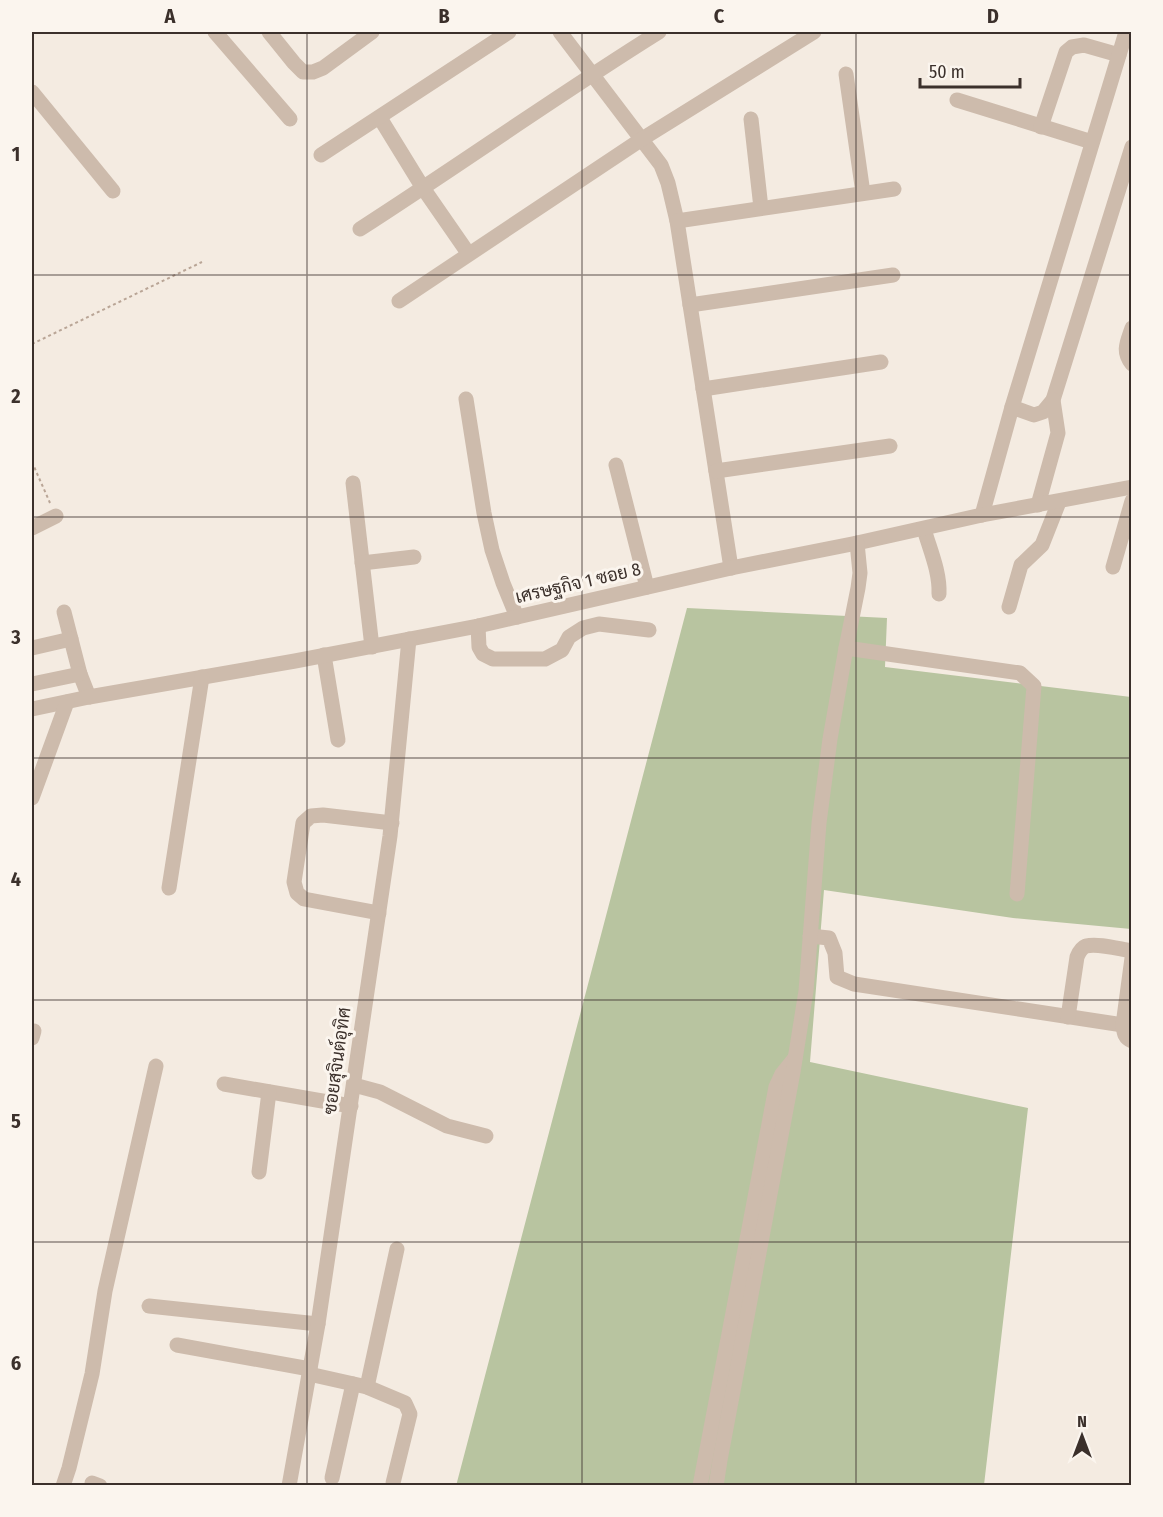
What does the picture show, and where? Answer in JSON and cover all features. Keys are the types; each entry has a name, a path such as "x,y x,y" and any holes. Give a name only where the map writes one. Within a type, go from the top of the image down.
{"street":[{"path":"215,32 290,119"},
{"path":"269,32 303,72 313,72 323,68 372,32"},
{"path":"321,155 509,32"},
{"path":"560,32 661,165 668,183 677,220 731,568"},
{"path":"360,229 592,73 659,32"},
{"path":"982,516 1012,407 1126,32"},
{"path":"399,301 468,253 805,34"},
{"path":"1041,127 1066,52 1072,46 1084,45 1119,55"},
{"path":"846,74 863,193"},
{"path":"32,92 113,191"},
{"path":"957,100 1092,142"},
{"path":"380,118 423,188 468,253"},
{"path":"751,119 761,208"},
{"path":"1012,407 1035,415 1043,412 1053,400 1131,147"},
{"path":"677,220 894,189"},
{"path":"690,305 893,275"},
{"path":"1131,328 1125,351 1131,364"},
{"path":"703,388 881,362"},
{"path":"466,399 492,550 517,617"},
{"path":"1038,506 1059,433 1053,400"},
{"path":"716,471 890,446"},
{"path":"616,465 647,587"},
{"path":"353,483 372,647"},
{"name":"เศรษฐกิจ 1 ซอย 8","path":"32,709 478,626 731,568 1131,488"},
{"path":"1113,567 1131,501"},
{"path":"1009,607 1020,565 1042,545 1059,502"},
{"path":"32,528 56,516"},
{"path":"924,529 936,569 939,594"},
{"path":"716,1485 796,1057 806,991 819,823 830,739 860,573 857,543"},
{"path":"362,563 414,557"},
{"path":"64,612 89,697"},
{"path":"478,626 479,647 483,654 493,659 545,659 562,650 569,637 583,628 599,624 650,630"},
{"path":"32,648 71,639"},
{"name":"ซอยสุจินต์อุทิศ","path":"289,1485 318,1324 392,823 409,639"},
{"path":"846,648 1020,674 1034,686 1017,894"},
{"path":"324,655 338,740"},
{"path":"32,684 81,674"},
{"path":"169,888 202,677"},
{"path":"32,798 67,702"},
{"path":"379,913 304,899 297,892 294,882 295,870 303,823 311,816 323,815 392,823"},
{"path":"810,936 829,938 835,953 837,977 854,984 1123,1025"},
{"path":"1068,1017 1080,950 1086,946 1096,946 1131,951"},
{"path":"1131,958 1123,1025 1124,1034 1131,1041"},
{"path":"700,1485 776,1087 782,1074 796,1057"},
{"path":"63,1485 92,1374 105,1291 156,1066"},
{"path":"224,1084 351,1106"},
{"path":"354,1085 380,1092 447,1126 486,1136"},
{"path":"259,1172 268,1092"},
{"path":"332,1478 397,1249"},
{"path":"149,1306 318,1324"},
{"path":"177,1345 309,1371 360,1385 405,1403 410,1414 393,1483"}],"path":[{"path":"32,344 202,262"},
{"path":"32,462 56,516"}],"green space":[{"path":"687,608 887,618 885,667 1131,697 1131,929 1013,918 824,890 810,1062 1028,1108 984,1485 456,1486"}]}
